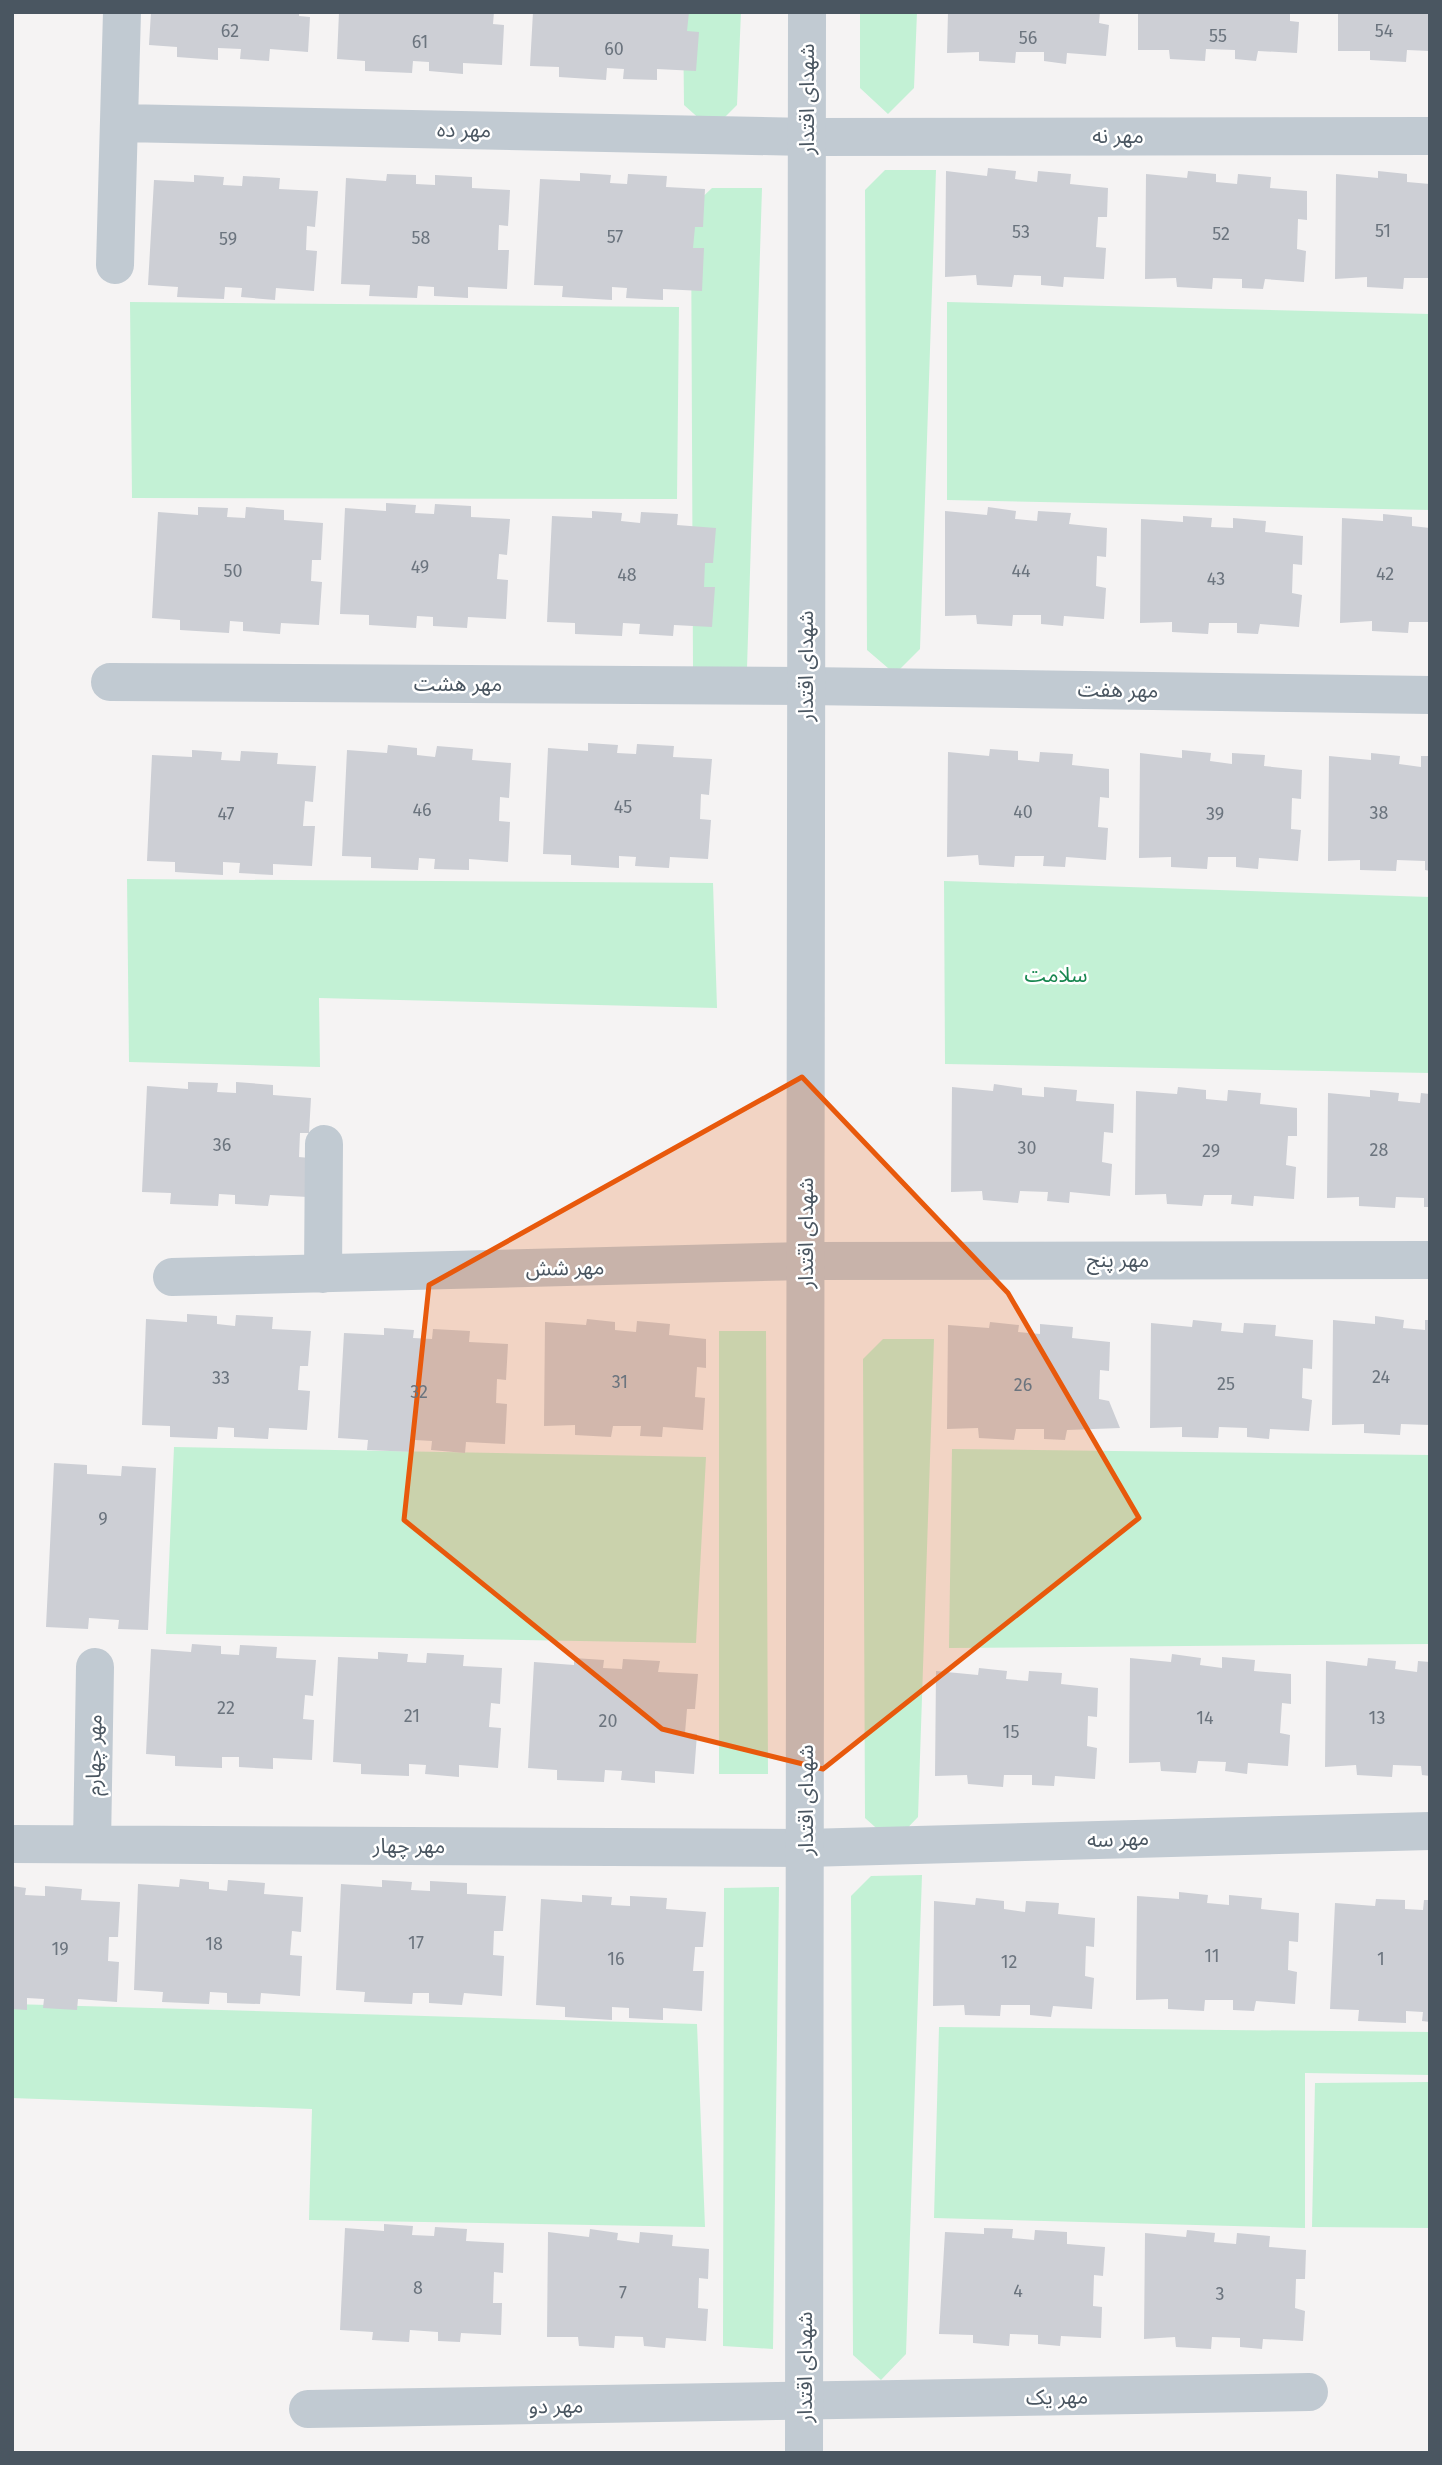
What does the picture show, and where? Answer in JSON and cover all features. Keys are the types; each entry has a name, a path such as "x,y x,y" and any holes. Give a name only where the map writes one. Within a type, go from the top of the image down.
{"street":[{"path":"116,265 122,12"},
{"name":"شهدای اقتدار","path":"804,2453 807,12"},
{"name":"مهر ده","path":"121,123 807,137"},
{"name":"مهر نه","path":"807,137 1430,136"},
{"name":"مهر هشت","path":"110,682 806,686"},
{"name":"مهر هفت","path":"806,686 1430,695"},
{"path":"323,1274 324,1144"},
{"name":"مهر پنج","path":"806,1261 1430,1260"},
{"name":"مهر شش","path":"172,1277 806,1261"},
{"name":"مهر چهارم","path":"92,1844 95,1667"},
{"name":"مهر سه","path":"806,1848 1430,1831"},
{"name":"مهر چهار","path":"12,1844 806,1848"},
{"name":"مهر یک","path":"805,2402 1309,2392"},
{"name":"مهر دو","path":"308,2409 805,2402"}],"highlighted area":[{"path":"802,1077 1008,1293 1139,1518 823,1769 662,1729 404,1520 429,1285"}],"green space":[{"path":"683,12 741,12 737,105 712,130 684,105"},
{"path":"860,12 917,12 914,88 888,114 860,88"},
{"path":"885,170 936,170 920,649 895,674 867,650 865,190"},
{"path":"712,188 762,188 747,668 693,668 691,208"},
{"path":"130,302 679,307 677,499 132,498"},
{"path":"947,302 1430,314 1430,510 947,500"},
{"path":"127,879 713,883 717,1008 319,998 320,1067 129,1062"},
{"name":"سلامت","path":"944,881 1430,897 1430,1073 945,1064"},
{"path":"719,1331 766,1331 768,1774 719,1774"},
{"path":"883,1339 934,1339 918,1817 893,1843 865,1818 863,1359"},
{"path":"174,1447 706,1457 696,1643 166,1634"},
{"path":"952,1449 1430,1455 1430,1644 949,1648"},
{"path":"922,1875 906,2354 881,2380 853,2355 851,1896 871,1876"},
{"path":"779,1887 773,2349 723,2346 724,1888"},
{"path":"12,2004 697,2024 705,2227 309,2220 312,2109 12,2098"},
{"path":"939,2027 1430,2032 1430,2075 1305,2073 1305,2228 934,2218"},
{"path":"1430,2082 1430,2228 1312,2227 1315,2083"}],"building":[{"path":"151,12 299,12 299,16 310,17 308,52 270,49 269,61 240,59 241,49 218,48 218,60 177,57 177,47 149,45"},
{"path":"339,12 494,12 493,24 504,25 502,65 463,63 463,74 429,71 429,62 413,61 412,73 365,71 365,61 337,59"},
{"path":"533,12 689,12 687,31 699,32 696,71 657,69 657,80 623,79 624,69 607,68 606,80 559,77 559,67 530,66"},
{"path":"948,12 1100,12 1099,23 1109,25 1106,56 1067,53 1066,64 1044,61 1044,52 1016,52 1015,63 979,61 979,52 947,53"},
{"path":"1138,12 1290,12 1290,21 1299,22 1297,53 1258,51 1256,61 1235,59 1235,50 1206,49 1205,61 1170,59 1169,50 1138,50"},
{"path":"1338,12 1430,12 1430,51 1407,50 1406,62 1370,60 1370,51 1338,51"},
{"path":"988,168 1016,171 1015,179 1037,182 1038,171 1071,174 1070,184 1108,188 1107,217 1098,217 1096,247 1106,248 1104,279 1064,277 1063,287 1041,285 1041,276 1014,275 1012,287 977,285 976,275 945,277 946,171 987,176"},
{"path":"1188,171 1216,174 1216,182 1237,184 1238,174 1271,177 1270,188 1307,191 1307,220 1298,219 1297,249 1306,251 1304,282 1265,279 1263,289 1242,288 1242,279 1213,278 1212,289 1177,287 1176,278 1145,279 1146,174 1187,178"},
{"path":"1378,171 1407,174 1407,182 1430,184 1430,278 1404,278 1403,289 1367,287 1367,277 1335,279 1336,174 1378,178"},
{"path":"580,173 611,175 610,183 627,184 628,174 667,176 666,187 705,189 703,227 695,227 693,248 704,248 702,291 663,289 663,300 626,298 627,288 612,287 612,300 562,297 563,286 534,285 540,179 580,181"},
{"path":"387,174 416,175 416,184 435,185 435,175 472,177 472,188 510,190 508,226 499,225 498,250 509,250 507,289 468,287 468,298 434,296 434,287 418,286 417,298 369,296 370,285 341,284 346,178 386,181"},
{"path":"194,175 224,177 223,185 242,186 243,176 280,178 279,189 318,191 315,227 307,226 306,250 317,251 314,291 276,288 275,300 241,297 242,288 225,287 224,299 177,297 178,287 148,285 154,180 194,182"},
{"path":"386,503 416,505 415,513 434,514 435,504 471,506 471,517 510,519 507,555 499,554 497,579 508,580 506,619 468,617 467,628 433,626 433,617 417,616 416,628 369,625 369,615 340,614 345,508 386,511"},
{"path":"198,507 228,508 227,517 245,518 246,507 284,510 284,520 323,523 321,560 312,560 311,581 322,582 319,625 281,623 280,634 243,631 243,622 230,621 229,633 180,630 180,620 152,618 158,512 198,515"},
{"path":"988,507 1016,511 1015,519 1037,521 1038,511 1071,513 1069,524 1107,528 1106,557 1097,556 1096,586 1106,588 1104,619 1064,616 1063,626 1041,624 1041,615 1013,615 1012,626 977,624 976,615 945,616 945,511 987,515"},
{"path":"592,511 622,513 621,521 640,523 641,512 678,514 677,525 716,528 713,563 705,563 704,587 715,587 712,627 674,625 673,636 639,634 640,624 623,623 622,636 575,634 575,623 547,622 552,516 592,518"},
{"path":"1383,514 1412,517 1412,526 1430,528 1430,622 1409,622 1408,633 1372,631 1372,621 1340,623 1342,518 1383,521"},
{"path":"1183,516 1212,518 1211,527 1233,528 1233,518 1266,521 1265,532 1303,536 1302,565 1293,564 1292,593 1302,595 1299,627 1260,624 1258,634 1237,633 1237,623 1209,623 1208,634 1172,632 1172,622 1140,623 1141,519 1183,522"},
{"path":"588,743 618,745 617,753 636,754 637,744 674,746 673,757 712,759 709,795 701,794 700,819 711,820 708,859 670,857 669,868 635,866 636,857 619,856 619,868 571,865 571,855 543,854 548,748 588,751"},
{"path":"388,745 417,748 417,755 435,757 437,746 473,749 472,760 511,763 509,798 500,797 499,821 510,822 508,862 469,859 469,870 434,869 435,859 419,858 418,870 371,868 371,857 342,856 347,750 387,753"},
{"path":"990,749 1018,751 1018,760 1039,762 1040,752 1073,754 1072,765 1109,769 1109,798 1100,797 1098,827 1108,828 1106,860 1066,857 1065,867 1043,866 1044,856 1015,856 1014,867 979,865 978,855 947,857 948,752 989,756"},
{"path":"192,750 222,752 221,760 240,761 241,751 278,753 277,764 316,766 313,802 305,801 303,826 315,826 312,866 273,864 273,875 239,873 240,863 223,862 223,875 175,872 175,862 147,861 152,755 192,757"},
{"path":"1182,750 1211,753 1210,761 1232,764 1232,753 1265,755 1264,766 1302,770 1301,799 1292,798 1291,829 1301,830 1298,861 1259,858 1258,869 1236,867 1236,857 1208,857 1207,869 1171,867 1171,857 1139,858 1140,753 1182,758"},
{"path":"1371,753 1400,756 1399,764 1421,767 1421,756 1430,756 1430,871 1425,870 1425,861 1397,860 1396,871 1360,870 1360,860 1328,861 1329,756 1371,760"},
{"path":"188,1082 218,1083 217,1092 236,1093 236,1082 273,1085 273,1095 311,1098 309,1133 300,1133 299,1157 310,1158 308,1197 270,1195 268,1206 235,1204 235,1195 219,1194 218,1206 170,1204 171,1193 142,1192 147,1086 188,1089"},
{"path":"994,1084 1022,1088 1022,1095 1044,1097 1044,1087 1077,1090 1076,1101 1114,1104 1113,1133 1104,1132 1102,1162 1112,1164 1110,1196 1070,1192 1069,1203 1047,1201 1048,1192 1020,1191 1018,1203 983,1200 982,1191 951,1192 952,1087 993,1091"},
{"path":"1178,1087 1206,1090 1206,1099 1227,1101 1228,1090 1261,1093 1260,1104 1297,1108 1297,1136 1288,1136 1286,1165 1296,1167 1294,1199 1254,1196 1253,1206 1231,1204 1232,1195 1204,1195 1202,1206 1167,1204 1166,1194 1135,1195 1136,1091 1177,1094"},
{"path":"1370,1090 1399,1093 1398,1101 1420,1103 1421,1093 1430,1094 1430,1207 1424,1207 1424,1198 1396,1197 1395,1208 1359,1206 1359,1197 1327,1198 1328,1093 1370,1097"},
{"path":"187,1314 217,1316 217,1324 235,1326 236,1315 273,1317 272,1329 311,1331 308,1366 300,1366 298,1390 310,1391 307,1430 269,1428 268,1439 234,1437 234,1428 218,1427 217,1439 170,1437 170,1426 142,1425 146,1319 187,1322"},
{"path":"1375,1316 1404,1320 1403,1328 1425,1330 1425,1320 1430,1320 1430,1425 1401,1424 1400,1435 1364,1433 1364,1424 1332,1425 1333,1320 1375,1324"},
{"path":"587,1319 615,1322 615,1330 636,1332 637,1321 670,1324 669,1335 706,1339 706,1368 697,1367 695,1397 705,1398 703,1430 663,1427 662,1437 640,1436 641,1426 613,1426 611,1437 575,1435 575,1425 544,1426 545,1322 586,1325"},
{"path":"1193,1320 1222,1323 1221,1331 1243,1333 1244,1323 1276,1325 1275,1336 1313,1340 1312,1369 1303,1368 1302,1398 1312,1400 1309,1431 1270,1429 1269,1439 1247,1437 1247,1428 1219,1427 1218,1438 1182,1437 1182,1427 1150,1428 1151,1323 1192,1327"},
{"path":"990,1322 1019,1325 1018,1332 1040,1334 1040,1324 1073,1327 1072,1338 1110,1342 1109,1371 1100,1370 1099,1399 1109,1401 1120,1428 1067,1430 1065,1440 1044,1439 1044,1429 1016,1429 1014,1440 979,1438 978,1428 947,1429 948,1325 989,1328"},
{"path":"384,1328 414,1330 413,1338 432,1339 433,1329 470,1331 469,1342 508,1344 506,1380 497,1379 496,1403 507,1404 505,1444 466,1442 465,1453 431,1450 432,1441 415,1440 414,1452 367,1450 368,1440 338,1438 344,1333 384,1335"},
{"path":"54,1463 87,1465 87,1474 121,1476 122,1466 156,1468 148,1630 118,1629 119,1620 89,1618 88,1629 46,1627"},
{"path":"192,1644 221,1646 221,1654 239,1655 240,1645 277,1647 276,1658 316,1660 313,1696 305,1695 303,1719 314,1720 312,1760 273,1758 273,1769 239,1767 239,1757 222,1757 222,1768 175,1766 175,1756 146,1754 151,1649 191,1652"},
{"path":"378,1652 408,1654 407,1662 426,1663 427,1653 464,1655 463,1666 502,1668 500,1704 491,1703 489,1727 501,1728 498,1768 459,1765 459,1777 425,1774 426,1765 409,1764 409,1776 361,1774 361,1764 333,1762 338,1657 378,1659"},
{"path":"1172,1654 1201,1658 1200,1665 1222,1668 1222,1657 1255,1660 1254,1671 1291,1674 1291,1704 1282,1703 1280,1733 1290,1735 1288,1766 1248,1763 1247,1774 1225,1771 1226,1762 1198,1761 1196,1773 1161,1771 1160,1762 1129,1763 1130,1658 1171,1662"},
{"path":"574,1658 604,1660 603,1668 622,1669 623,1659 660,1661 658,1672 698,1674 695,1709 687,1709 685,1733 697,1734 694,1774 655,1771 655,1783 621,1780 622,1771 605,1770 604,1782 557,1780 557,1770 528,1768 534,1662 574,1665"},
{"path":"1368,1658 1396,1661 1395,1669 1417,1672 1418,1661 1430,1662 1430,1776 1422,1775 1421,1766 1393,1765 1392,1777 1357,1775 1356,1765 1325,1767 1326,1661 1367,1666"},
{"path":"979,1668 1007,1671 1006,1679 1028,1681 1029,1671 1062,1673 1061,1684 1098,1688 1097,1717 1088,1716 1087,1746 1097,1748 1095,1779 1055,1776 1054,1786 1032,1785 1032,1775 1004,1775 1003,1787 968,1784 967,1775 935,1776 936,1671 978,1675"},
{"path":"180,1879 209,1882 209,1889 227,1891 228,1880 265,1883 264,1894 303,1897 301,1932 292,1931 290,1955 302,1956 300,1996 261,1993 260,2004 227,2003 227,1993 210,1992 209,2004 162,2002 163,1992 134,1990 138,1884 179,1887"},
{"path":"382,1880 412,1882 411,1890 430,1891 430,1881 467,1883 467,1894 506,1896 503,1931 494,1931 493,1955 504,1956 502,1996 464,1993 462,2005 429,2003 429,1993 413,1993 412,2004 364,2002 365,1992 336,1990 341,1884 382,1887"},
{"path":"12,1886 26,1888 25,1895 45,1896 45,1886 82,1889 81,1900 120,1902 118,1937 109,1937 108,1961 119,1962 117,2002 78,1999 77,2010 43,2008 44,1999 27,1998 27,2010 12,2009"},
{"path":"1179,1892 1208,1895 1207,1903 1229,1905 1229,1895 1262,1898 1261,1909 1299,1913 1298,1942 1289,1941 1288,1970 1297,1972 1295,2004 1256,2001 1254,2011 1233,2010 1233,2000 1205,2000 1204,2011 1168,2009 1168,1999 1136,2000 1137,1896 1179,1899"},
{"path":"582,1895 612,1897 611,1905 630,1906 630,1896 667,1898 666,1909 706,1912 703,1947 695,1947 693,1971 704,1971 702,2011 663,2008 663,2020 629,2018 629,2008 612,2007 612,2020 565,2017 565,2007 536,2005 541,1899 582,1902"},
{"path":"976,1898 1004,1901 1004,1909 1025,1912 1026,1901 1059,1903 1058,1914 1095,1918 1094,1947 1086,1946 1085,1976 1094,1978 1092,2009 1053,2006 1051,2017 1030,2015 1030,2005 1001,2005 1000,2016 965,2015 964,2005 933,2006 934,1901 975,1905"},
{"path":"1376,1899 1405,1900 1405,1909 1423,1910 1424,1900 1430,1900 1430,2022 1422,2021 1423,2012 1406,2011 1406,2023 1358,2021 1359,2010 1330,2009 1335,1903 1375,1906"},
{"path":"384,2224 413,2226 412,2235 434,2236 435,2227 467,2229 466,2241 504,2243 503,2273 494,2272 493,2303 502,2303 501,2335 461,2333 460,2342 438,2341 438,2332 410,2330 409,2342 372,2340 373,2332 340,2330 345,2228 384,2231"},
{"path":"984,2228 1013,2229 1012,2238 1034,2240 1035,2230 1067,2232 1067,2244 1105,2247 1103,2276 1094,2275 1093,2306 1102,2307 1101,2338 1061,2336 1060,2346 1038,2344 1038,2335 1010,2334 1009,2346 973,2343 973,2335 939,2334 945,2232 984,2234"},
{"path":"590,2229 618,2233 617,2240 639,2243 640,2232 673,2235 672,2246 709,2249 708,2279 699,2278 698,2308 708,2309 706,2341 666,2338 665,2348 644,2346 643,2337 615,2336 614,2348 579,2346 578,2337 547,2337 548,2232 589,2237"},
{"path":"1187,2230 1215,2233 1214,2242 1236,2244 1237,2233 1270,2236 1269,2247 1306,2250 1305,2279 1296,2279 1295,2308 1305,2311 1303,2341 1263,2339 1262,2349 1240,2347 1240,2338 1212,2337 1211,2349 1176,2347 1175,2337 1144,2339 1145,2233 1186,2237"}]}
